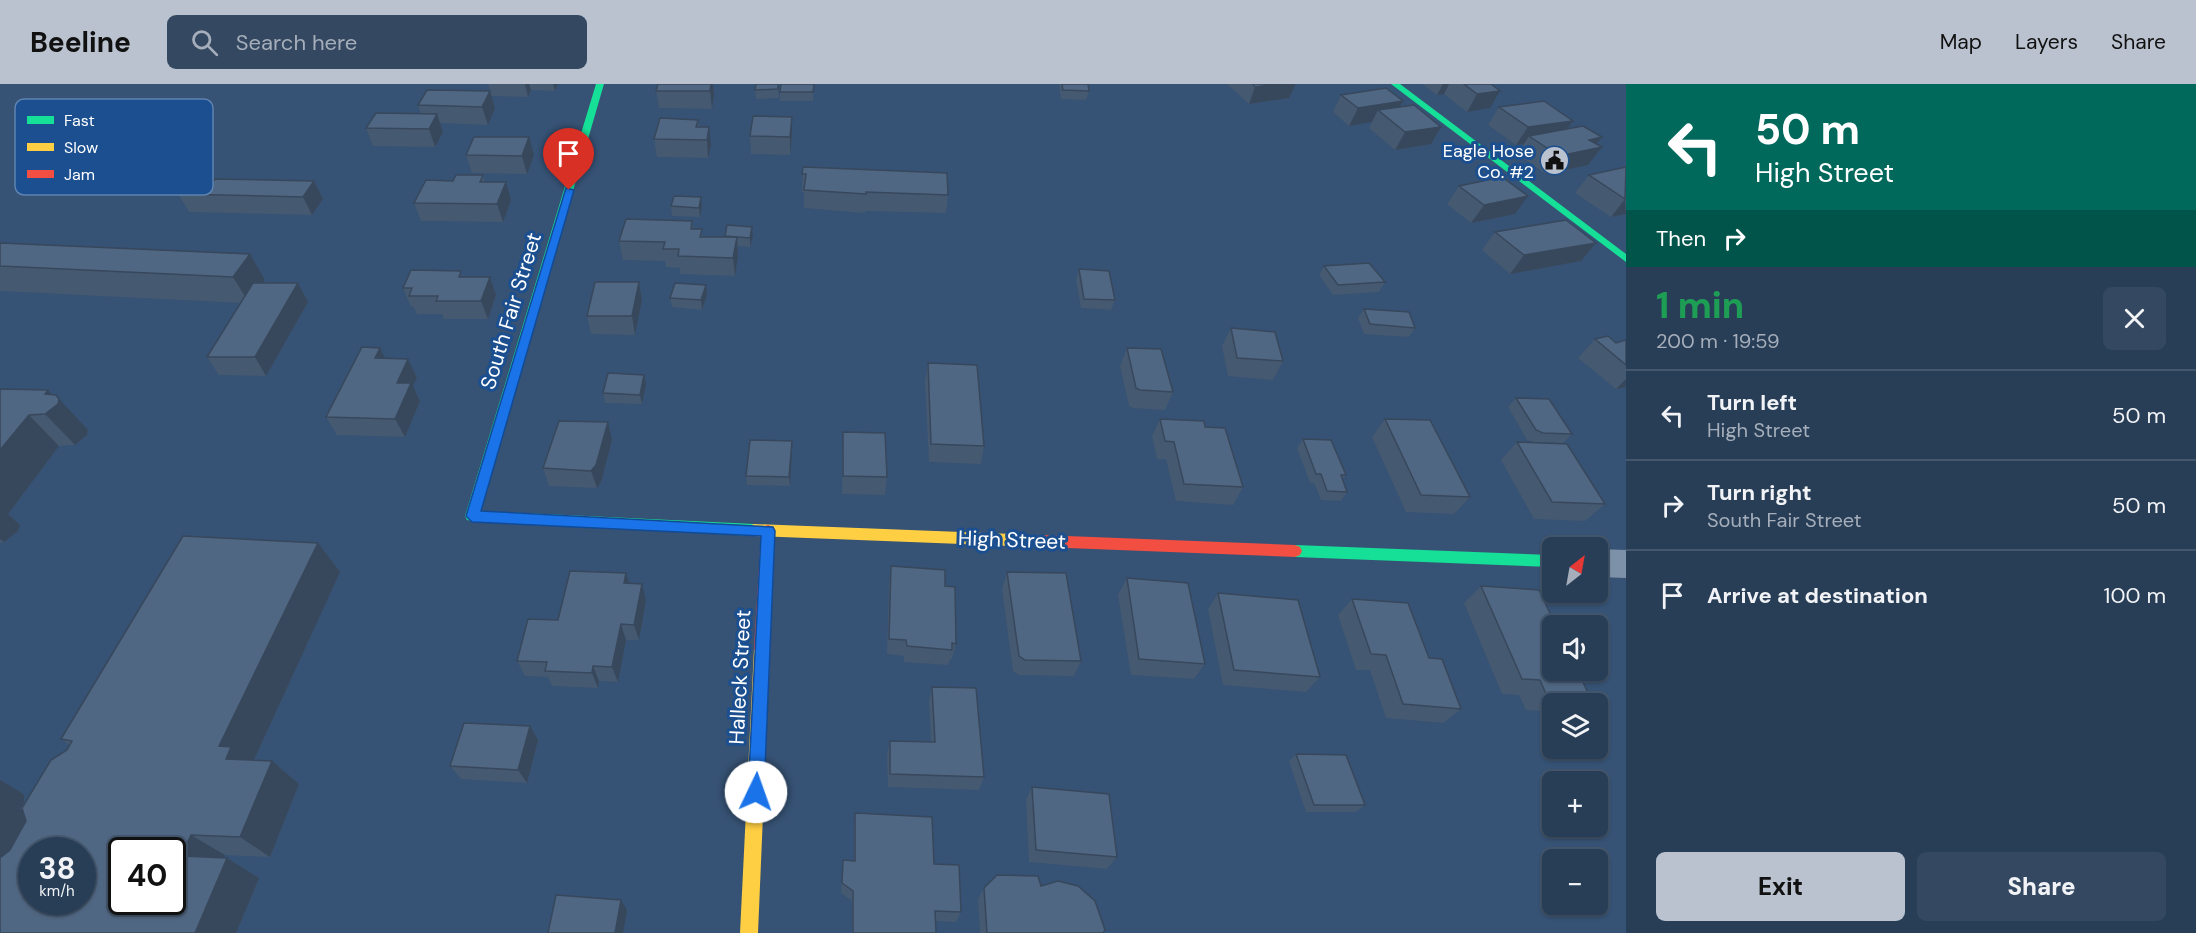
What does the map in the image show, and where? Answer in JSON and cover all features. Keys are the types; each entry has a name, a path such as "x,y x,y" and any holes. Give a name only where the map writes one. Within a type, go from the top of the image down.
{"street":[{"name":"South Fair Street","path":"472,516 600,84"},
{"path":"1395,84 1626,259"},
{"name":"High Street","path":"472,516 768,531 1542,561"},
{"name":"Halleck Street","path":"749,933 768,531"},
{"path":"1608,563 1626,564"}],"building":[{"path":"658,84 711,84 710,91 656,91"},
{"path":"756,84 778,84 778,89 755,90"},
{"path":"781,84 814,84 813,92 780,92"},
{"path":"1062,84 1088,84 1089,91 1063,90"},
{"path":"1253,84 1275,84 1255,87"},
{"path":"1464,84 1491,84 1500,91 1477,94"},
{"path":"1386,88 1403,101 1358,108 1341,95"},
{"path":"427,90 490,91 482,107 418,105"},
{"path":"1544,101 1573,121 1528,127 1499,107"},
{"path":"1414,105 1441,127 1405,132 1378,110"},
{"path":"376,113 437,114 429,129 366,128"},
{"path":"753,116 792,117 790,137 750,136"},
{"path":"660,118 698,120 696,127 709,127 707,140 654,139"},
{"path":"1583,126 1602,137 1589,140 1602,147 1559,156 1529,136"},
{"path":"474,137 529,137 522,156 466,155"},
{"path":"803,167 947,173 948,195 866,192 866,194 804,190 806,174 802,174"},
{"path":"1626,167 1625,199 1589,175"},
{"path":"456,175 483,175 480,182 506,182 497,204 414,203 426,180 453,181"},
{"path":"1502,177 1528,196 1484,205 1459,186"},
{"path":"215,179 314,181 303,197 213,195"},
{"path":"674,196 701,197 699,208 671,206"},
{"path":"626,219 692,221 691,229 702,229 700,237 737,237 733,258 678,256 679,249 663,249 665,242 619,241"},
{"path":"1566,220 1596,243 1524,255 1495,232"},
{"path":"727,225 752,227 750,238 725,236"},
{"path":"0,243 250,254 233,277 0,266"},
{"path":"1369,263 1385,282 1338,285 1324,266"},
{"path":"1079,269 1109,271 1115,300 1084,299"},
{"path":"411,270 461,271 459,277 490,277 481,301 436,301 438,296 409,296 412,288 403,288"},
{"path":"595,282 639,282 632,316 587,316"},
{"path":"253,283 298,283 255,357 207,357"},
{"path":"675,283 706,285 701,300 670,298"},
{"path":"1364,309 1409,312 1415,328 1370,324"},
{"path":"1231,328 1275,332 1283,361 1237,358"},
{"path":"1608,336 1616,343 1626,340 1626,365 1595,339"},
{"path":"362,347 380,348 375,358 408,359 397,383 411,383 395,419 326,417"},
{"path":"1127,348 1161,349 1173,392 1136,388"},
{"path":"928,363 977,365 984,446 931,444"},
{"path":"608,373 644,375 640,395 603,393"},
{"path":"0,389 48,390 45,394 56,395 59,399 58,404 45,414 29,415 0,450"},
{"path":"1516,398 1549,399 1572,434 1543,433 1536,430"},
{"path":"1160,419 1204,421 1205,427 1225,428 1243,487 1184,484 1174,442 1165,441"},
{"path":"1385,419 1430,420 1470,497 1421,495"},
{"path":"559,421 608,422 596,465 591,471 543,468"},
{"path":"843,432 885,433 887,477 843,476"},
{"path":"1303,439 1331,440 1346,475 1341,475 1347,492 1327,491 1321,474 1316,474"},
{"path":"750,440 792,441 789,477 746,476"},
{"path":"1517,442 1567,444 1605,504 1552,502"},
{"path":"183,536 318,543 219,746 231,747 226,759 272,761 240,837 191,835 186,846 186,837 108,837 108,915 186,915 186,856 227,858 195,933 0,933 0,858 10,850 26,821 22,808 51,760 67,750 72,741 61,739"},
{"path":"891,566 945,570 945,586 955,587 956,644 952,643 952,650 907,646 906,640 889,639"},
{"path":"570,571 626,573 624,583 642,584 634,625 621,624 612,667 593,666 592,673 545,671 547,662 517,661 528,619 558,620"},
{"path":"1007,572 1066,573 1081,661 1025,660 1019,656"},
{"path":"1127,578 1188,583 1205,664 1139,659"},
{"path":"1481,586 1539,590 1542,603 1545,603 1551,615 1542,615 1542,681 1582,681 1588,693 1546,693 1540,680 1522,679"},
{"path":"1218,593 1298,600 1320,677 1234,670"},
{"path":"1352,599 1408,603 1429,658 1442,659 1461,709 1403,704 1386,655 1371,654"},
{"path":"932,687 976,688 984,777 890,774 890,741 935,742"},
{"path":"464,723 530,726 518,770 450,766"},
{"path":"1296,754 1346,755 1365,805 1314,805"},
{"path":"1032,787 1109,794 1117,857 1036,850"},
{"path":"855,813 932,817 934,864 959,865 961,912 935,911 936,933 853,933 853,891 842,883 843,860 855,861"},
{"path":"997,875 1038,876 1041,886 1058,881 1078,886 1095,901 1105,930 1103,933 987,933 984,888"},
{"path":"556,895 621,900 615,933 548,933"}],"traffic: fast":[{"path":"600,84 472,516 754,530"},
{"path":"1395,84 1626,259"},
{"path":"1295,551 1542,561"}],"traffic: slow":[{"path":"754,530 1013,540"},
{"path":"749,933 762,649"}],"traffic: jam":[{"path":"762,649 768,531"},
{"path":"1013,540 1295,551"}],"place":[{"name":"Eagle Hose Co. #2","path":"1555,161"}],"route":[{"path":"569,190 472,516 768,531 756,792"}]}
